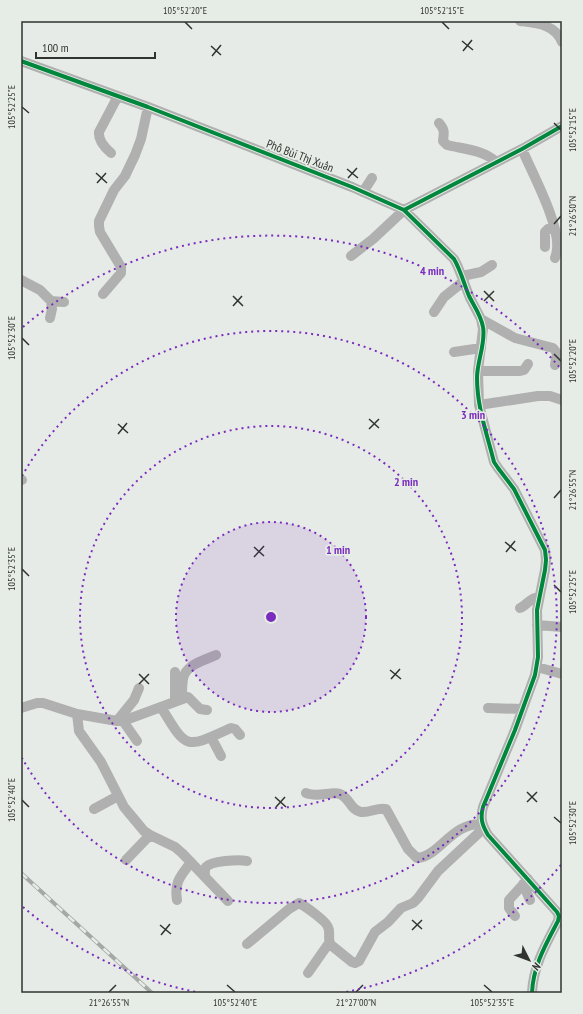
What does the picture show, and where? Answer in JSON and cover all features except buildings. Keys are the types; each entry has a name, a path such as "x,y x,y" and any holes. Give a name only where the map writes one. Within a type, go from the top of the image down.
{"street":[{"path":"520,21 546,25 555,31 562,42"},
{"name":"Phố Bùi Thị Xuân","path":"21,61 148,107 363,192 404,210 454,259 470,298 481,319"},
{"path":"111,153 98,137 99,132 118,96"},
{"path":"103,294 121,273 121,267 100,232 99,221 114,190 125,176 135,155 141,139 148,107"},
{"path":"438,123 444,128 445,131 443,141 447,145 481,153 489,156 496,162"},
{"path":"352,256 404,210 522,149 562,126"},
{"path":"522,149 548,208 558,249 555,258"},
{"path":"363,192 372,178"},
{"path":"545,247 545,232 548,229 554,229"},
{"path":"434,312 444,297 463,278 481,272 492,265"},
{"path":"21,280 40,290 51,301 52,309 50,318"},
{"path":"51,301 64,302"},
{"path":"481,319 483,328 478,371 479,405 494,462 514,490 542,543 545,550 546,560 537,610 537,667 481,815 483,826 488,835 526,882 557,912 559,916 536,966 532,993"},
{"path":"481,319 515,338 553,348 557,353 555,365"},
{"path":"454,352 481,348"},
{"path":"478,371 520,371 524,370 528,364"},
{"path":"479,405 538,396 550,396 562,400"},
{"path":"520,608 525,606 532,599 539,597"},
{"path":"537,625 562,627"},
{"path":"178,700 184,674 194,665 216,654"},
{"path":"537,667 562,674"},
{"path":"175,672 178,700"},
{"path":"120,721 134,700 139,688"},
{"path":"21,708 37,703 43,703 77,714 120,721 190,697 200,709 208,710"},
{"path":"161,707 179,735 187,742 197,743 231,728 235,729 240,734"},
{"path":"488,708 522,709"},
{"path":"77,714 79,731 101,762 124,807 138,824 150,835 174,847 191,862 228,901"},
{"path":"120,721 137,741"},
{"path":"211,737 221,756"},
{"path":"306,793 311,795 321,795 338,793 345,797 354,810 362,812 382,808 386,809 408,849 417,858 422,858 430,853 454,833 468,825 475,823 483,826"},
{"path":"94,809 118,796"},
{"path":"329,943 352,962 355,963 359,961 376,932 401,908 413,903 443,866 483,826"},
{"path":"126,860 150,835"},
{"path":"205,876 206,866 216,862 239,860 247,861"},
{"path":"177,900 176,884 191,862"},
{"path":"526,882 527,894 530,900"},
{"path":"515,916 509,908 509,900 526,882"},
{"path":"247,944 289,909 299,903 326,923 329,930 329,943 308,973"}],"railway":[{"path":"21,873 152,993"}],"cycle path":[{"path":"21,61 148,107 352,187 404,210 522,149 562,126"},
{"path":"404,210 454,259 461,273 469,296 481,318 484,333 477,372 477,389 494,462 514,489 545,550 545,570 537,610 538,657 535,675 515,730 483,807 482,815 483,825 488,835 559,916 538,964 532,993"}]}
